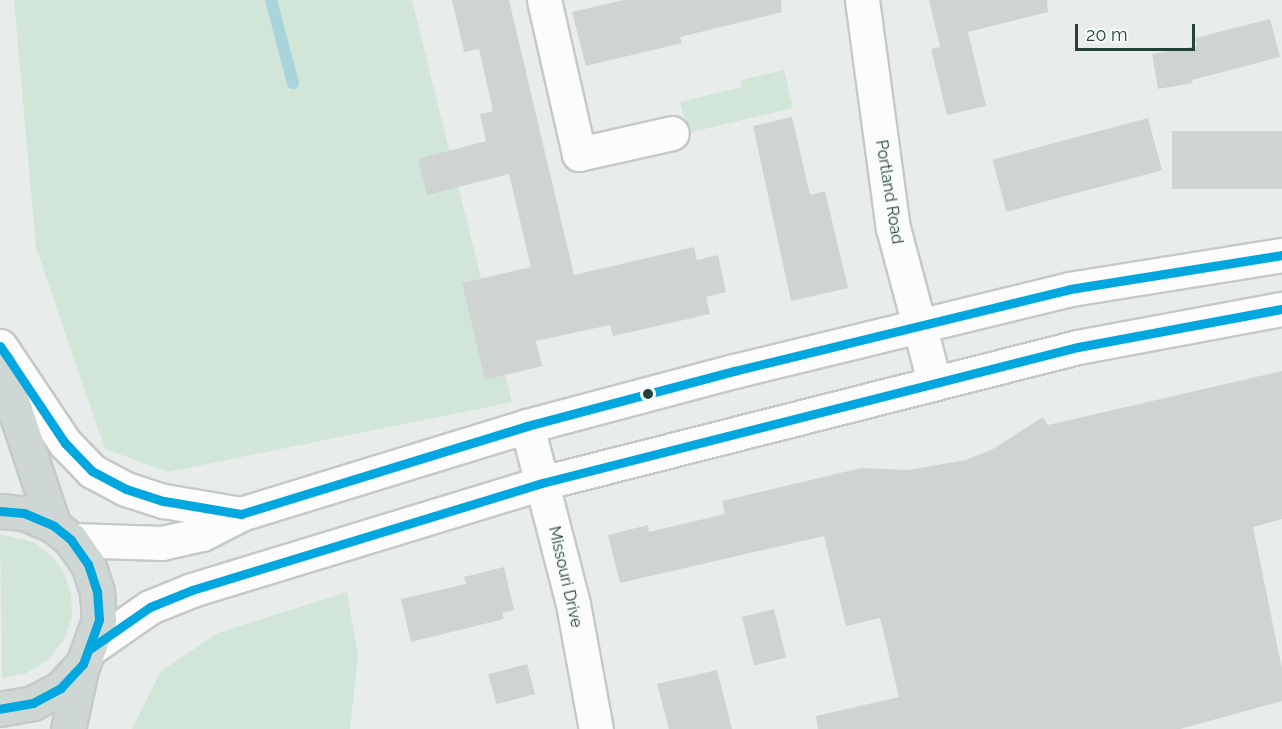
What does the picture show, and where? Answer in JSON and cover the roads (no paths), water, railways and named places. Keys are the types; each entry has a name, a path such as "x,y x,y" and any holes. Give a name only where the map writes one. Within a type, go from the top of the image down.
{"main road":[{"path":"0,364 62,533 88,564 97,591 99,620 68,729"},
{"path":"0,511 24,513 62,533"},
{"path":"0,709 33,703 61,687 87,656"}],"street":[{"path":"544,0 579,154 672,133"},
{"name":"Portland Road","path":"862,0 893,228 917,327 934,381"},
{"path":"62,533 162,543 202,534 241,514 526,426 1070,289 1282,255"},
{"path":"87,656 142,612 192,590 542,483 934,381 1078,347 1282,309"},
{"path":"0,346 65,443 92,471 126,489 165,501 241,514"},
{"name":"Missouri Drive","path":"526,426 573,603 596,729"}],"waterway":[{"path":"271,0 293,83"}]}
